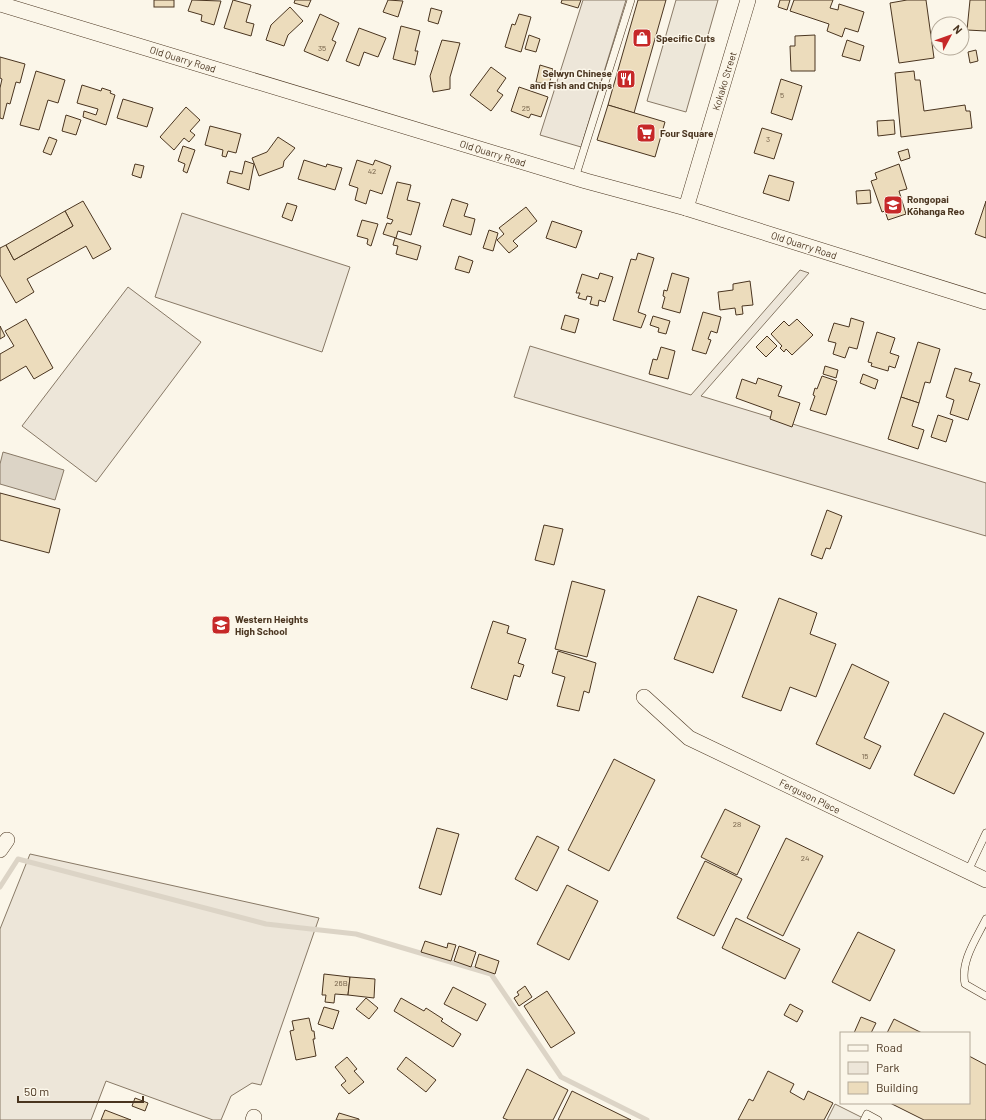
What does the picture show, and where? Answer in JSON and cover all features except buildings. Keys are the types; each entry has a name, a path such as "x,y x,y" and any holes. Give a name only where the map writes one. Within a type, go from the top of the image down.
{"street":[{"name":"Kokako Street","path":"686,208 748,0"},
{"name":"Old Quarry Road","path":"0,4 575,178 686,208 986,302"},
{"name":"Ferguson Place","path":"644,697 689,738 986,880"}],"lane":[{"path":"575,178 631,0"},
{"path":"968,871 986,833"},
{"path":"986,920 966,961 963,974 965,984 986,996"},
{"path":"864,1120 867,1114 878,1120"}],"green space":[{"path":"583,0 626,0 581,147 540,135"},
{"path":"182,213 350,267 322,352 155,297"},
{"path":"800,270 809,273 701,396 986,483 986,536 514,397 530,346 691,395"},
{"path":"128,287 201,342 96,482 22,426"},
{"path":"30,854 319,918 261,1085 252,1083 231,1096 221,1120 213,1120 106,1081 91,1120 0,1120 0,929"}],"shaded area":[{"path":"676,0 718,0 686,112 647,101"},
{"path":"3,452 64,470 55,500 0,484 0,464"},
{"path":"835,1104 867,1120 827,1120"}],"waterway":[{"path":"0,887 18,859 266,924 356,934 491,974 561,1077 647,1120"}],"place":[{"name":"Specific Cuts","path":"642,38"},
{"name":"Selwyn Chinese and Fish and Chips","path":"626,79"},
{"name":"Four Square","path":"646,133"},
{"name":"Rongopai Kōhanga Reo","path":"893,205"},
{"name":"Western Heights High School","path":"221,625"}]}
